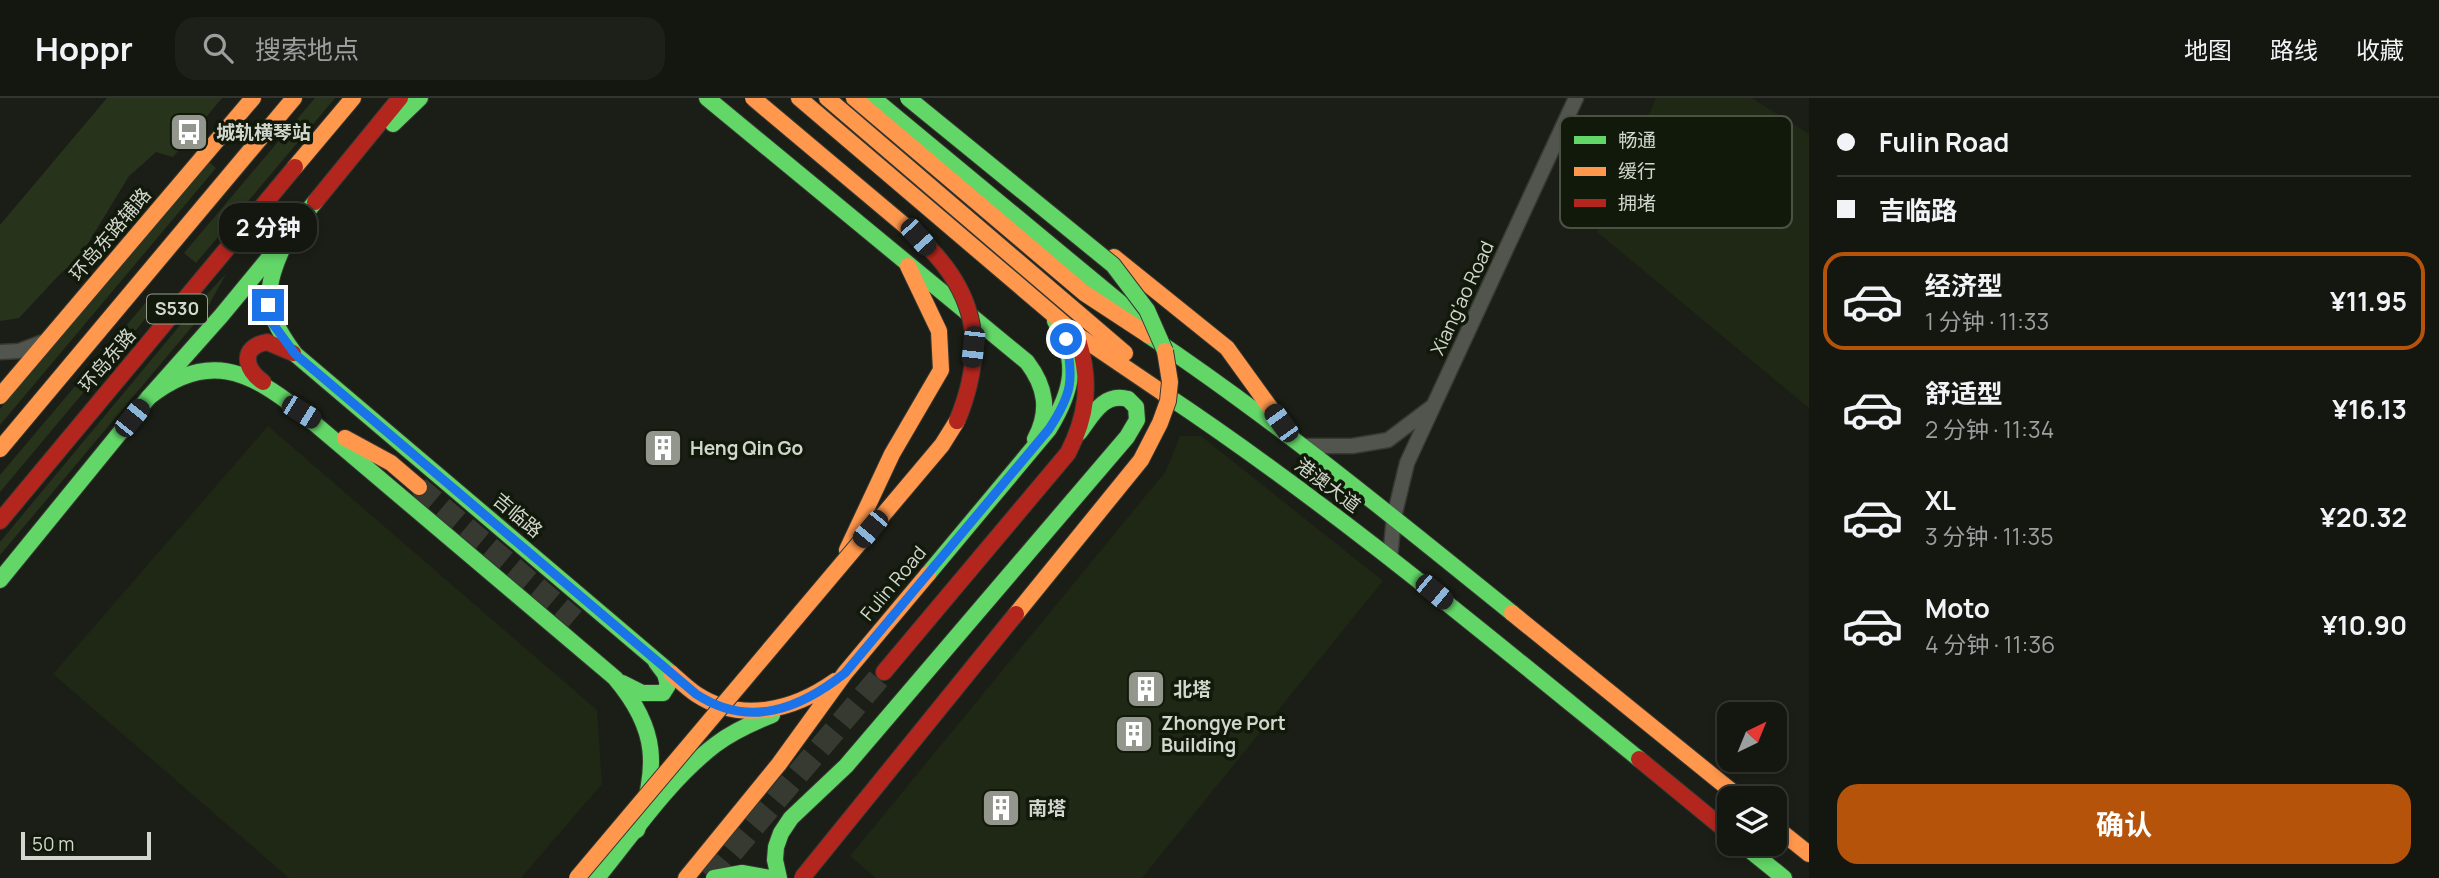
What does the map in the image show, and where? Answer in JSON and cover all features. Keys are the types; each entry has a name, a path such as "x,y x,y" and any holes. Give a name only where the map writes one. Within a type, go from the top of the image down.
{"main road":[{"name":"环岛东路辅路","path":"0,396 253,98"},
{"name":"环岛东路","path":"0,449 294,98"},
{"name":"环岛东路","path":"0,521 354,98"},
{"path":"0,580 149,397 221,316 400,98"},
{"path":"321,192 420,98"},
{"path":"707,98 1027,362 1039,376 1045,396 1044,416 1040,430 1021,461"},
{"path":"577,878 953,429 964,400 974,333 962,292 940,261 918,237 753,98"},
{"name":"港澳大道","path":"799,98 1076,334 1212,425 1390,558 1717,823"},
{"path":"827,98 1144,370 1212,425"},
{"name":"港澳大道","path":"854,98 1084,293 1222,386 1394,517 1725,786"},
{"path":"873,98 1222,386"},
{"path":"804,876 1141,460 1168,399 1169,378 1164,346 1155,322 1137,292 1113,265 908,98"},
{"path":"917,98 1227,348 1298,444"},
{"name":"吉临路","path":"292,227 273,268 268,305 273,324 295,354 712,704 757,712 790,707 822,692 845,673"},
{"path":"839,566 892,454 941,370 939,331 906,261"},
{"name":"Fulin Road","path":"686,878 787,754 845,673 1049,429 1070,391 1071,366 1066,339 1056,322 1038,303"},
{"path":"1076,334 1086,362 1089,389 1086,413 1079,434"},
{"path":"295,354 269,342 260,343 249,351 247,361 250,371 267,386 615,678 640,693 653,696 663,693 668,685 665,674 649,653"},
{"path":"149,397 173,379 197,371 235,372 267,386"},
{"path":"779,878 775,860 776,847 791,818 846,766 1113,452 1136,422 1137,411 1132,401 1123,396 1114,396 1103,403 1068,453 884,672"},
{"path":"301,412 391,463 419,487"},
{"path":"615,678 643,717 648,736 652,774 646,805 637,830"},
{"path":"597,878 691,765 716,744 790,707"},
{"path":"1787,836 1809,854"},
{"path":"1757,856 1784,878"},
{"path":"714,878 752,872 770,878"}],"street":[{"name":"Xiang'ao Road","path":"1568,116 1576,98"},
{"name":"Xiang'ao Road","path":"1390,558 1394,517 1407,463 1560,133"},
{"path":"0,352 19,351 50,338"},
{"path":"1298,444 1352,446 1388,440 1434,405"}],"shaded area":[{"path":"107,98 222,98 173,157 156,152 129,176 79,258 60,274 19,318 0,321 0,225"},
{"path":"315,98 335,98 196,263 184,253"},
{"path":"1656,98 1752,98 1780,116 1648,116"},
{"path":"1792,123 1809,134 1809,408 1597,232 1599,228 1792,228"},
{"path":"208,161 216,168 0,425 0,409"},
{"path":"226,274 206,310 0,555 0,542 196,306"},
{"path":"153,294 161,300 0,492 0,475"},
{"path":"268,426 597,710 602,784 521,878 289,878 53,674"},
{"name":"Zhongye Port Building","path":"1180,436 1201,436 1383,581 1142,878 876,878 850,856 1166,471"}],"tunnel":[{"path":"419,487 575,619"},
{"path":"710,878 884,672"}],"traffic: fast":[{"path":"393,124 420,98"},
{"path":"707,98 1027,362 1044,399 1043,419 1035,439"},
{"path":"873,98 1141,320"},
{"path":"908,98 1113,265 1147,310 1165,351"},
{"path":"0,580 149,397 221,316 315,202"},
{"path":"292,227 276,263 270,305 283,336 295,354 671,673"},
{"path":"928,574 1049,429 1057,415 1068,389 1070,363 1068,350 1055,321"},
{"path":"1148,335 1288,435 1512,613"},
{"path":"149,397 170,383 190,374 209,370 227,372 263,385 301,412 615,678 640,715 650,750 649,787 637,830"},
{"path":"1163,393 1346,524 1639,759"},
{"path":"779,878 775,860 776,847 791,818 846,766 1127,437 1137,420 1136,407 1128,399 1119,398 1105,402 1079,433"},
{"path":"622,683 642,693 663,693 668,685 665,674 656,662"},
{"path":"597,878 652,808 698,759 728,736 772,715"},
{"path":"1757,856 1784,878"},
{"path":"714,878 742,873 770,878"}],"traffic: slow":[{"path":"0,396 253,98"},
{"path":"0,449 294,98"},
{"path":"295,167 353,98"},
{"path":"753,98 910,230"},
{"path":"799,98 1076,334 1163,393"},
{"path":"827,98 1125,353"},
{"path":"854,98 1084,293 1148,335"},
{"path":"1114,257 1227,348 1287,431"},
{"path":"847,550 892,454 941,370 939,331 908,266"},
{"path":"1016,614 1141,460 1168,401 1170,382 1165,351"},
{"path":"577,878 942,445 957,421"},
{"path":"345,438 391,463 419,487"},
{"path":"686,878 779,764 845,673 928,574"},
{"path":"1512,613 1725,786"},
{"path":"671,673 693,692 713,703 749,711 785,706 835,681"},
{"path":"1787,836 1809,854"}],"traffic: jam":[{"path":"315,202 400,98"},
{"path":"0,521 295,167"},
{"path":"910,230 932,250 949,272 962,293 970,316 974,340 973,365 957,421"},
{"path":"263,382 249,365 249,353 252,349 267,342 293,353"},
{"path":"884,672 1068,453 1079,426 1085,399 1085,372 1079,343"},
{"path":"802,878 1016,614"},
{"path":"1639,759 1717,823"}],"place":[{"name":"城轨横琴站","path":"189,132"},
{"name":"Heng Qin Go","path":"663,448"},
{"name":"北塔","path":"1146,689"},
{"name":"Zhongye Port Building","path":"1134,734"},
{"name":"南塔","path":"1001,808"}],"route":[{"path":"268,305 273,324 295,354 696,694 712,704 757,712 790,707 805,701 822,692 845,673 1049,429 1070,391 1071,366 1066,339"}]}
